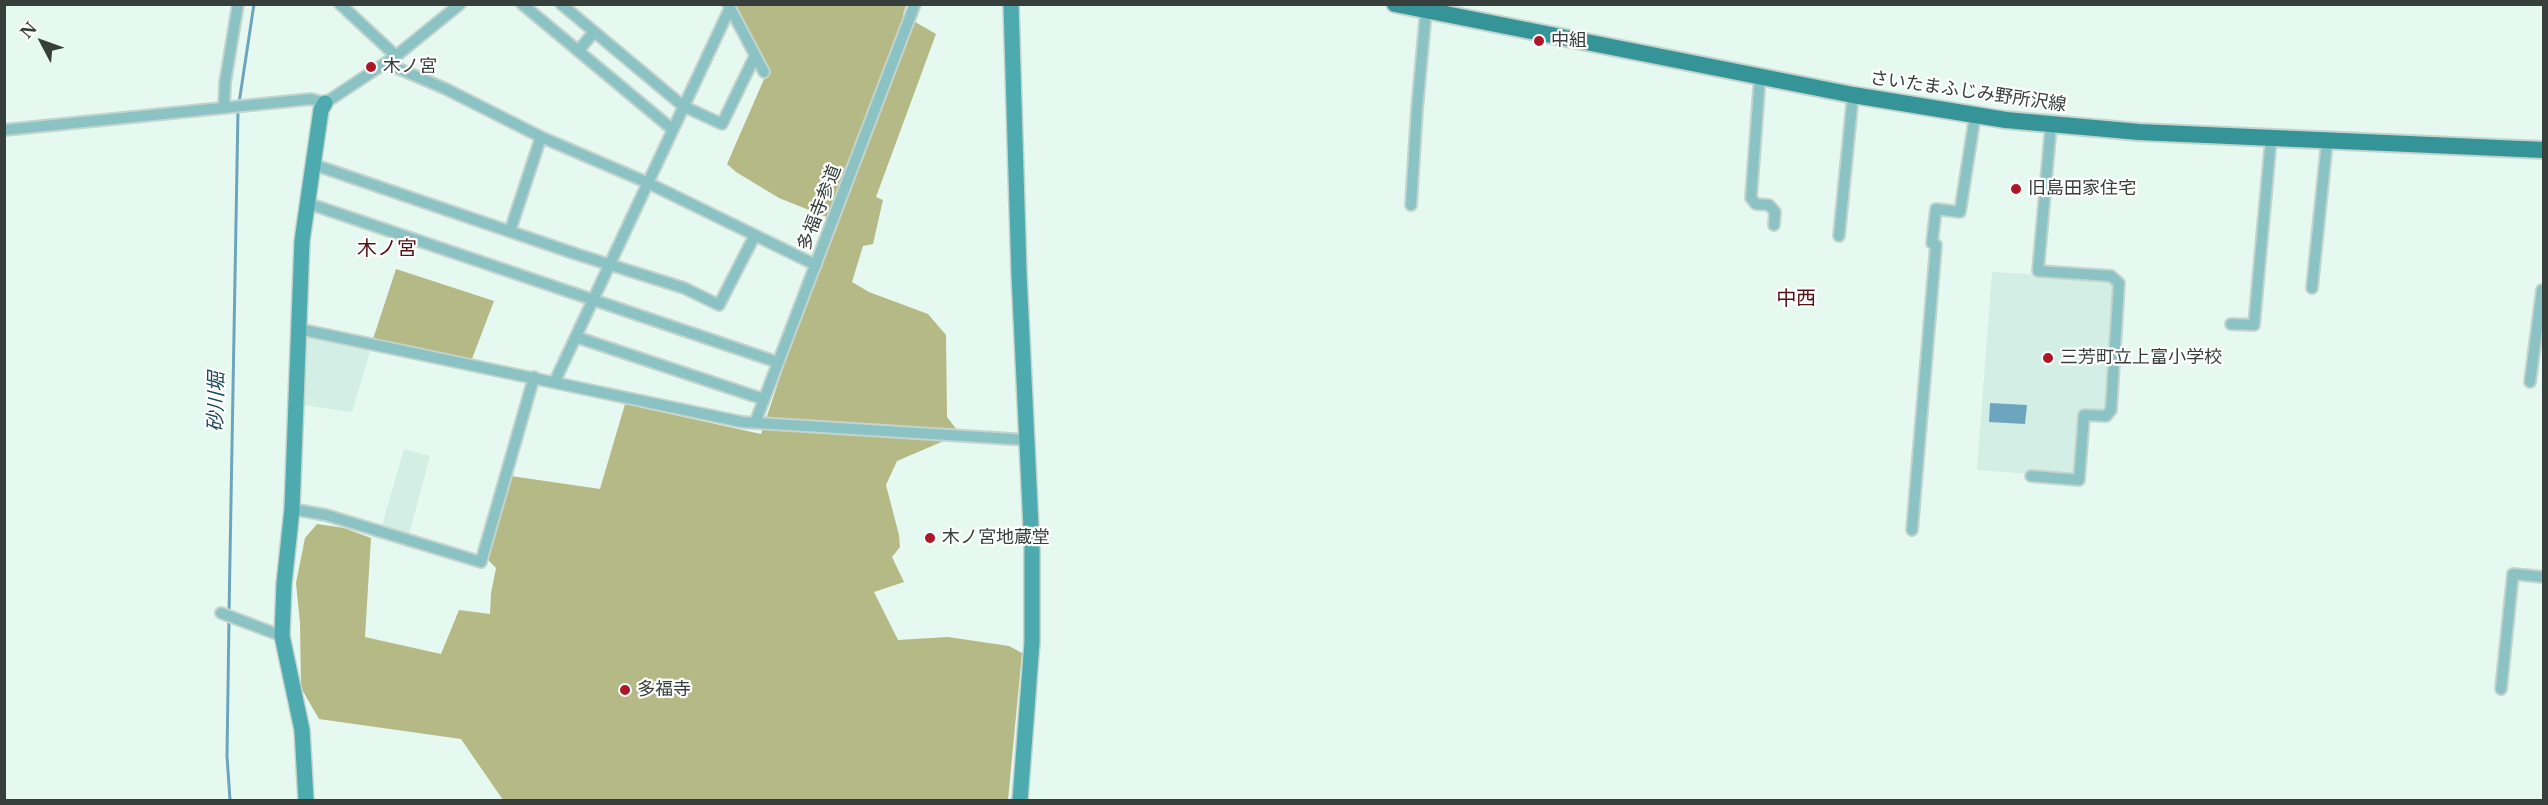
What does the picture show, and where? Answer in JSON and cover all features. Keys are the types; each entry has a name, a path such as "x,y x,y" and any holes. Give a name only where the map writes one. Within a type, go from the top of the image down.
{"main road":[{"name":"さいたまふじみ野所沢線","path":"1395,4 1975,116 2051,125 2271,139 2544,150"}],"street":[{"path":"226,107 225,83 238,4"},
{"path":"340,4 392,58 397,68 446,89 541,137 646,182 816,265"},
{"path":"306,801 302,730 282,636 284,584 292,509 302,241 321,110 325,103 392,58 459,4"},
{"path":"522,4 672,129"},
{"path":"561,4 682,106 722,124 755,56"},
{"name":"多福寺参道","path":"755,423 915,4"},
{"path":"1011,4 1019,274 1028,440 1032,642 1020,801"},
{"path":"729,6 764,72"},
{"path":"555,381 729,6"},
{"path":"1412,205 1417,109 1426,11"},
{"path":"578,51 594,32"},
{"path":"1760,76 1751,198 1756,204 1769,205 1775,212 1774,225"},
{"path":"1839,236 1853,94"},
{"path":"4,130 251,104 311,99 325,103"},
{"path":"1912,530 1936,245 1932,243 1936,209 1960,212 1975,116"},
{"path":"2031,476 2079,480 2084,415 2106,416 2111,411 2119,283 2111,276 2038,271 2051,125"},
{"path":"510,231 541,137"},
{"path":"2231,324 2254,325 2271,139"},
{"path":"2312,288 2327,142"},
{"path":"312,164 609,265 684,288 719,305 755,236"},
{"path":"307,203 777,362"},
{"path":"2530,382 2542,290 2544,290"},
{"path":"298,329 755,423 1028,440"},
{"path":"576,337 763,399"},
{"path":"292,509 326,515 481,562 534,377"},
{"path":"2501,689 2513,574 2544,577"},
{"path":"221,613 282,636"}],"shaded area":[{"name":"三芳町立上富小学校","path":"1992,272 2110,279 2117,285 2107,410 2104,413 2081,413 2077,473 2073,477 1977,470"},
{"path":"311,335 371,348 352,412 303,405 306,339"},
{"path":"404,449 430,456 408,538 381,529"}],"green space":[{"path":"736,5 906,5 903,15 936,34 876,197 883,200 873,244 863,246 852,282 869,292 928,314 946,335 947,417 960,434 897,461 886,485 900,547 892,557 904,582 874,592 898,640 948,637 1009,646 1022,653 1008,800 503,800 461,739 319,719 301,688 300,623 296,583 305,538 317,524 344,528 371,538 365,637 441,654 459,610 490,614 496,568 488,560 511,476 600,489 625,404 761,434 797,326 839,222 779,198 727,164 768,70"},
{"path":"396,269 494,301 472,359 373,339"}],"water":[{"path":"1990,403 2027,405 2025,424 1989,422"}],"waterway":[{"name":"砂川堀","path":"239,103 254,4"},
{"name":"砂川堀","path":"229,613 238,110"},
{"name":"砂川堀","path":"229,619 227,756 230,800"}],"place":[{"name":"中組","path":"1539,41"},
{"name":"木ノ宮","path":"371,67"},
{"name":"旧島田家住宅","path":"2016,189"},
{"name":"三芳町立上富小学校","path":"2048,358"},
{"name":"木ノ宮地蔵堂","path":"930,538"},
{"name":"多福寺","path":"625,690"}],"district":[{"name":"木ノ宮","path":"387,249"},
{"name":"中西","path":"1796,299"}]}
